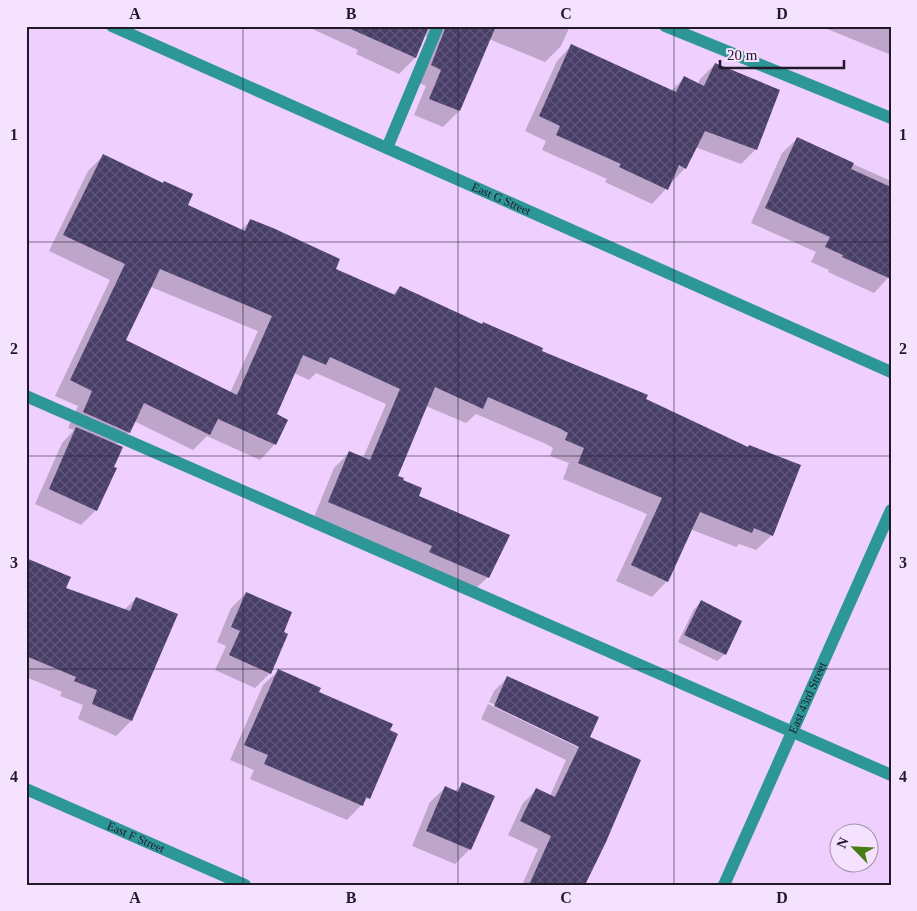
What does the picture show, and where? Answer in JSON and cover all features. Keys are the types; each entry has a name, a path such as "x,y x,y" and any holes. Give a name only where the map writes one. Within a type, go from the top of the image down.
{"street":[{"name":"East G Street","path":"112,26 891,372"},
{"path":"387,148 438,26"},
{"path":"665,26 891,118"},
{"path":"26,396 891,776"},
{"name":"East 43rd Street","path":"724,885 891,510"},
{"name":"East F Street","path":"26,790 245,885"}],"building":[{"path":"344,26 429,26 416,58"},
{"path":"446,26 496,26 460,111 429,99 441,70 431,65"},
{"path":"571,44 676,92 684,76 704,86 715,63 780,90 757,150 705,131 686,169 679,165 668,190 619,167 621,164 556,135 560,126 539,116"},
{"path":"797,137 854,163 851,169 891,187 891,279 842,257 843,255 825,247 830,237 765,208"},
{"path":"103,154 163,183 164,181 193,194 188,205 245,231 250,219 273,228 340,259 336,269 395,295 400,286 482,324 483,322 543,348 542,351 648,395 646,399 748,447 749,445 801,465 773,536 754,528 752,533 700,512 668,582 631,565 662,498 578,463 584,448 565,440 568,433 561,429 488,397 483,409 435,387 398,476 422,488 419,496 510,535 489,578 429,552 432,546 328,502 349,451 370,460 400,389 330,357 326,365 303,355 277,414 288,420 276,445 218,419 210,435 144,403 130,433 83,412 92,391 70,380 125,264 63,235","holes":["160,269 272,316 237,395 126,340"]},
{"path":"76,427 123,447 114,467 117,468 97,511 49,489"},
{"path":"26,558 71,577 66,588 130,611 136,597 178,614 132,721 92,704 97,690 74,681 76,677 26,656"},
{"path":"246,592 292,612 284,632 288,634 271,674 229,655 240,631 231,627"},
{"path":"701,600 742,621 726,655 684,635"},
{"path":"278,669 321,688 319,692 393,724 390,730 398,734 370,799 366,797 363,806 264,764 268,755 244,745"},
{"path":"507,676 599,717 590,737 641,760 606,842 585,885 529,885 551,836 520,821 536,788 555,797 579,747 494,706"},
{"path":"462,782 495,796 471,850 426,831 445,786 458,792"}]}
